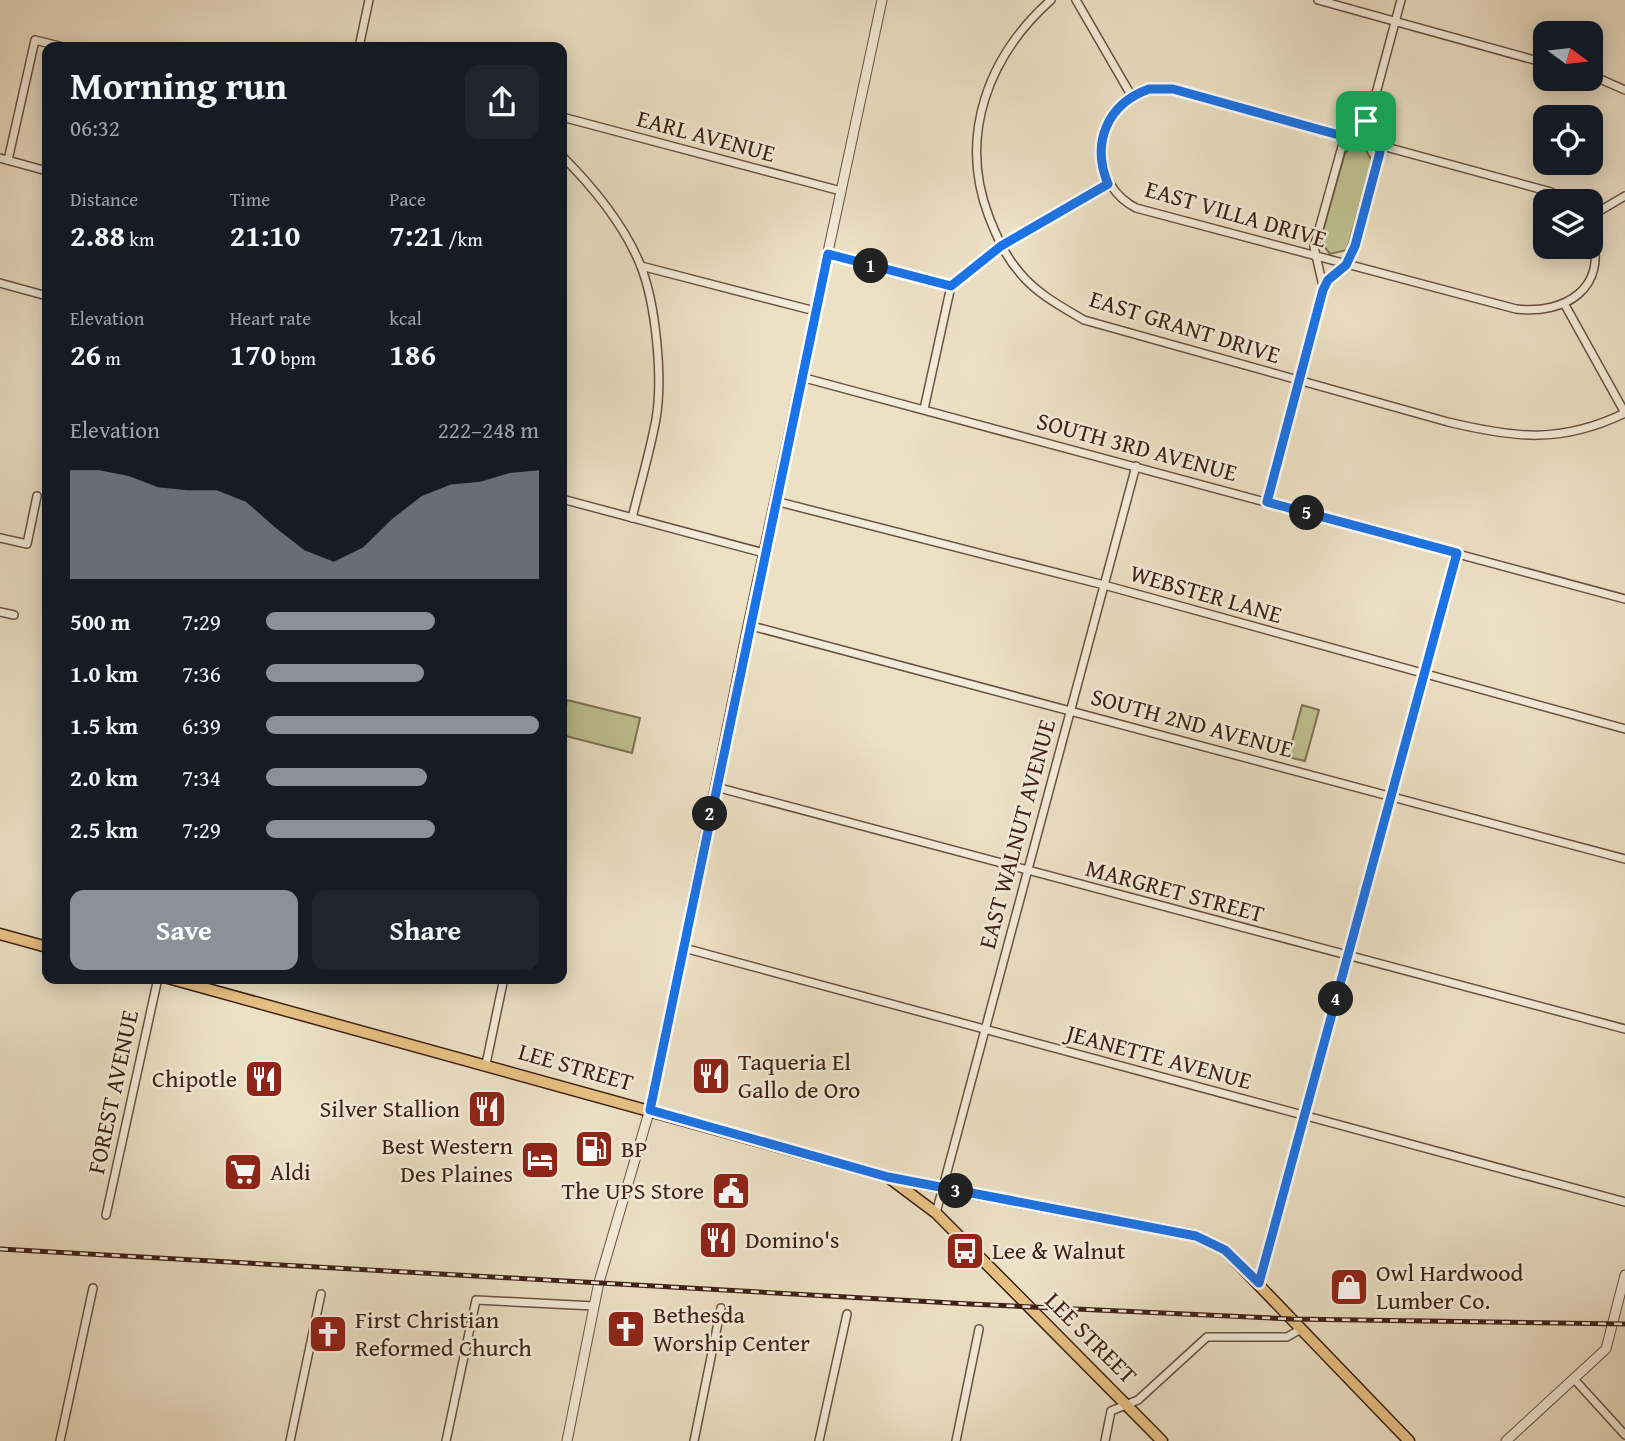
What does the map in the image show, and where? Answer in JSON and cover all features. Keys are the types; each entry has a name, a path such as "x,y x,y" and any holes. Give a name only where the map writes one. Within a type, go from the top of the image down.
{"main road":[{"path":"0,934 42,946"},
{"name":"LEE STREET","path":"190,984 888,1177 936,1213 1162,1441"},
{"path":"888,1177 1196,1236 1225,1250 1409,1441"}],"street":[{"path":"360,42 369,0"},
{"path":"567,1441 594,1306 650,1110 748,625 882,0"},
{"name":"EAST GRANT DRIVE","path":"1051,0 1019,32 1000,59 980,111 976,162 978,185 1001,246 1021,275 1038,290 1084,320 1448,422 1516,437 1564,435 1589,429 1625,413"},
{"path":"1076,0 1131,96"},
{"path":"1318,0 1533,59"},
{"path":"1267,502 1323,290 1324,278 1314,247 1346,137 1361,126 1371,112 1401,0"},
{"path":"42,170 4,159 35,40 43,42"},
{"path":"1603,80 1625,90"},
{"path":"924,409 951,286 1001,246 1108,184 1101,163 1103,133 1110,117 1131,96 1149,89 1173,89 1540,189"},
{"path":"1323,290 1328,280 1346,265 1352,256 1380,145 1373,129 1371,112"},
{"name":"EARL AVENUE","path":"567,118 841,191"},
{"path":"567,161 589,183 619,225 641,266 660,368 656,418 632,518"},
{"name":"EAST VILLA DRIVE","path":"1108,184 1124,202 1149,213 1516,309 1540,310 1565,305"},
{"path":"1603,209 1625,196"},
{"path":"828,254 951,286"},
{"path":"1593,259 1594,268 1582,291 1565,305 1625,413"},
{"path":"641,266 815,311"},
{"path":"0,284 42,295"},
{"name":"SOUTH 3RD AVENUE","path":"801,377 1625,599"},
{"name":"EAST WALNUT AVENUE","path":"936,1213 1136,466"},
{"path":"0,538 27,544 37,496"},
{"path":"567,500 764,553"},
{"name":"WEBSTER LANE","path":"775,501 1104,585 1625,729"},
{"path":"1259,1283 1457,553"},
{"path":"0,612 14,615"},
{"name":"SOUTH 2ND AVENUE","path":"748,625 1625,859"},
{"name":"MARGRET STREET","path":"716,787 1625,1029"},
{"name":"JEANETTE AVENUE","path":"684,948 1625,1202"},
{"name":"FOREST AVENUE","path":"106,1215 157,984"},
{"path":"486,1064 503,984"},
{"path":"1506,1441 1606,1349 1625,1275"},
{"path":"60,1441 93,1288"},
{"path":"290,1441 321,1294"},
{"path":"446,1441 476,1300 594,1306"},
{"path":"694,1441 721,1308"},
{"path":"820,1441 846,1314"},
{"path":"956,1441 979,1329"},
{"path":"1105,1441 1111,1411 1138,1399 1207,1337 1287,1337 1301,1329"},
{"path":"1574,1380 1625,1435"}],"green space":[{"path":"1364,147 1372,161 1347,250 1330,254 1320,241 1345,153 1351,148"},
{"path":"567,700 640,718 632,753 567,736"},
{"path":"1302,705 1319,710 1305,761 1288,757"}],"railway":[{"path":"0,1249 970,1304 1291,1319 1625,1324"}],"place":[{"name":"Taqueria El Gallo de Oro","path":"711,1076"},
{"name":"Chipotle","path":"264,1079"},
{"name":"Silver Stallion","path":"487,1109"},
{"name":"BP","path":"594,1149"},
{"name":"Best Western Des Plaines","path":"540,1160"},
{"name":"Aldi","path":"243,1172"},
{"name":"The UPS Store","path":"731,1191"},
{"name":"Domino's","path":"718,1240"},
{"name":"Lee & Walnut","path":"965,1251"},
{"name":"Owl Hardwood Lumber Co.","path":"1349,1287"},
{"name":"Bethesda Worship Center","path":"626,1329"},
{"name":"First Christian Reformed Church","path":"328,1334"}],"route":[{"path":"1149,89 1173,89 1346,137 1366,121 1371,112 1371,123 1380,152 1352,256 1346,265 1328,280 1323,290 1267,502 1457,553 1259,1283 1225,1250 1196,1236 888,1177 650,1110 748,625 828,254 951,286 1001,246 1108,184 1101,163 1103,133 1118,107 1131,96 1149,89"}]}
